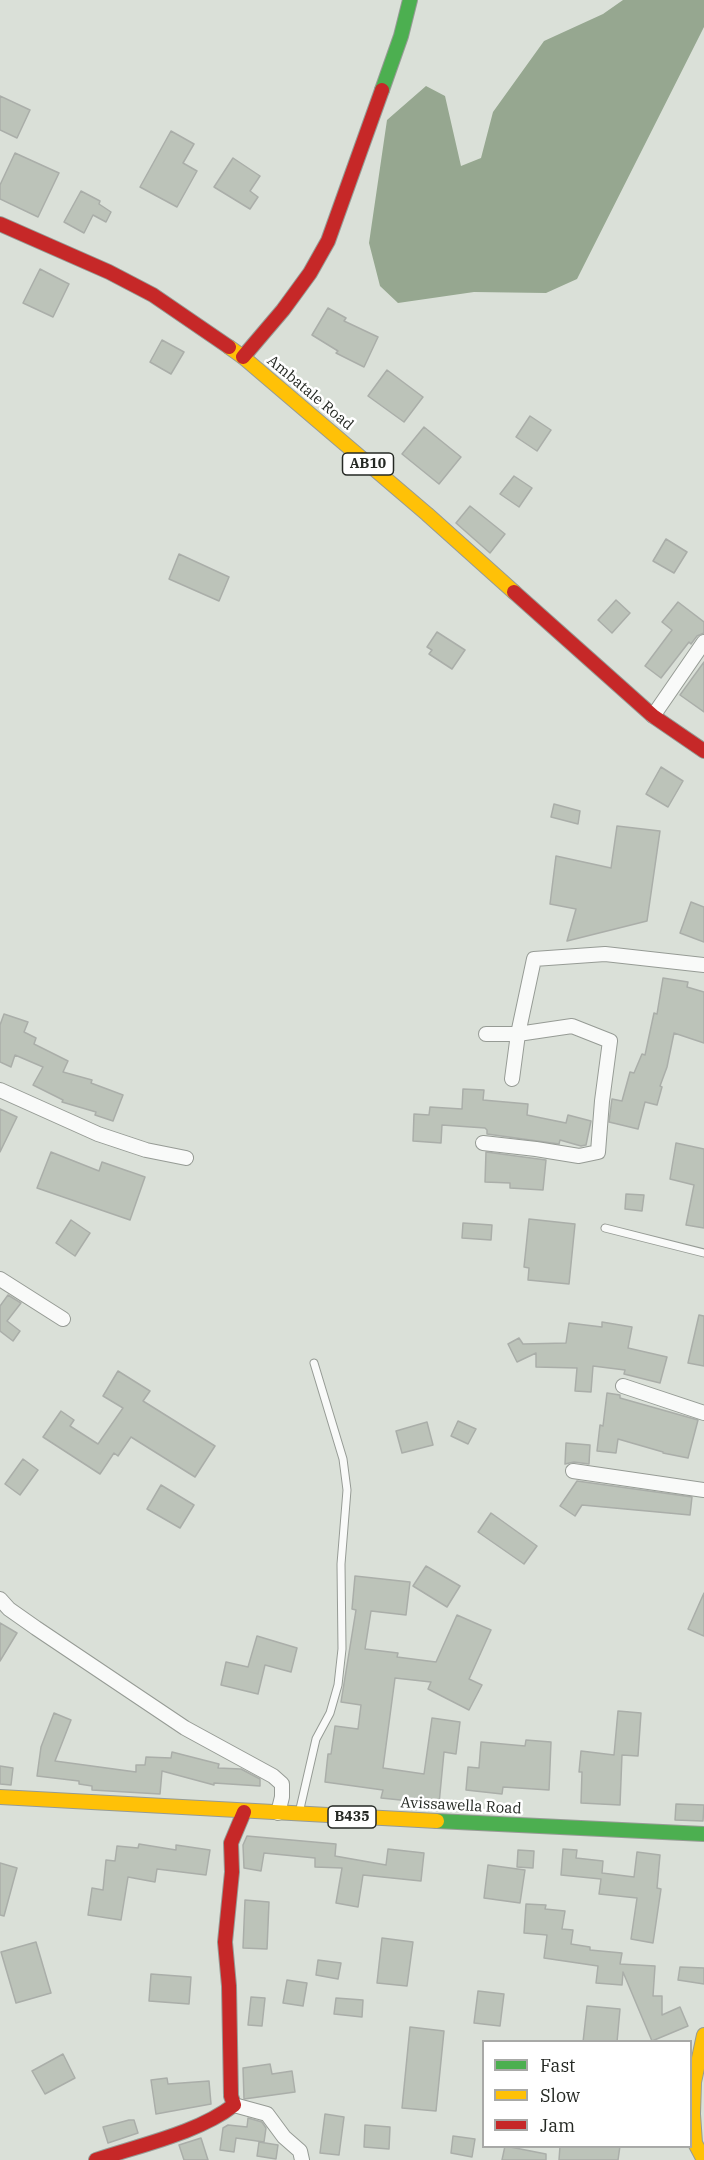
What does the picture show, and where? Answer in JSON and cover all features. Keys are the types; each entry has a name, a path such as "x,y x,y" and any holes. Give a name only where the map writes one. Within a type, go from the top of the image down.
{"main road":[{"path":"243,357 303,282 328,241 401,36 410,0"},
{"name":"Ambatale Road","path":"0,224 109,272 153,295 243,357 428,514 653,716 704,751"},
{"name":"Avissawella Road","path":"0,1797 244,1812 704,1834"},
{"path":"96,2160 134,2153 201,2125 221,2115 234,2105 231,2096 229,1986 225,1942 232,1872 231,1843 244,1812"},
{"path":"704,2036 694,2082 693,2114 695,2143 704,2160"}],"street":[{"path":"653,716 704,642"},
{"path":"512,1079 518,1034 534,959 605,954 704,965"},
{"path":"483,1143 579,1156 598,1152 610,1041 572,1026 518,1034 486,1034"},
{"path":"0,1090 98,1134 146,1150 186,1158"},
{"path":"0,1279 63,1319"},
{"path":"623,1386 704,1413"},
{"path":"573,1471 704,1490"},
{"path":"0,1599 9,1609 36,1628 185,1728 273,1776 282,1784 278,1813"},
{"path":"234,2105 261,2110 267,2114 284,2137 300,2151 302,2160"}],"lane":[{"path":"605,1228 704,1254"},
{"path":"299,1814 316,1739 330,1713 338,1684 342,1649 341,1564 347,1490 343,1459 314,1363"}],"shaded area":[{"path":"623,0 704,0 704,27 577,279 546,293 474,292 398,303 380,286 369,243 387,120 426,86 445,96 461,166 481,158 493,112 544,41 603,14"}],"building":[{"path":"0,96 30,110 17,138 0,130"},
{"path":"171,131 194,144 183,163 197,171 177,207 140,187"},
{"path":"15,153 59,173 38,217 0,199 0,185"},
{"path":"233,158 260,176 250,191 258,197 250,209 214,187"},
{"path":"81,191 100,201 99,204 111,212 106,222 93,215 84,233 64,222"},
{"path":"40,269 69,284 53,317 23,303"},
{"path":"328,308 346,318 344,321 378,337 364,367 336,353 338,351 312,335"},
{"path":"162,340 184,352 171,374 150,362"},
{"path":"387,370 423,397 404,422 368,396"},
{"path":"530,416 551,430 537,451 516,437"},
{"path":"424,427 461,457 439,484 402,454"},
{"path":"514,476 532,488 519,507 500,494"},
{"path":"470,506 505,534 490,553 456,523"},
{"path":"666,539 687,552 674,573 653,561"},
{"path":"179,554 229,577 219,601 169,579"},
{"path":"616,600 630,613 612,633 598,620"},
{"path":"678,602 704,622 704,633 697,636 691,644 689,642 661,678 645,666 672,630 662,622"},
{"path":"437,632 465,650 452,669 429,654 432,650 427,647"},
{"path":"704,662 704,712 680,695"},
{"path":"661,767 683,781 668,807 646,794"},
{"path":"554,804 580,811 578,824 551,817"},
{"path":"617,826 660,831 647,921 567,941 576,909 550,904 556,856 611,868"},
{"path":"691,902 704,907 704,942 680,933"},
{"path":"663,978 688,982 687,987 704,992 704,1043 674,1033 657,1105 645,1102 638,1129 609,1122 612,1099 622,1101 630,1072 634,1073 642,1054 645,1055 654,1013 657,1014"},
{"path":"4,1014 28,1022 24,1032 36,1038 34,1044 68,1061 63,1072 92,1080 91,1083 123,1095 113,1121 95,1115 96,1112 62,1102 63,1100 33,1085 43,1067 15,1055 11,1067 0,1062 0,1025"},
{"path":"463,1089 484,1090 483,1100 528,1104 527,1115 566,1123 568,1115 591,1121 586,1145 581,1146 560,1140 559,1144 487,1134 485,1128 442,1125 441,1143 413,1141 414,1114 429,1115 430,1107 462,1109"},
{"path":"0,1109 17,1117 0,1152"},
{"path":"676,1143 704,1149 704,1228 686,1225 694,1185 670,1179"},
{"path":"51,1152 99,1171 102,1162 145,1177 130,1220 37,1188"},
{"path":"486,1152 546,1160 543,1190 510,1188 510,1183 485,1182"},
{"path":"626,1194 644,1195 642,1211 625,1209"},
{"path":"529,1219 575,1224 569,1284 528,1280 529,1268 524,1267"},
{"path":"71,1220 90,1233 75,1256 56,1243"},
{"path":"463,1223 492,1225 491,1240 462,1238"},
{"path":"8,1295 21,1303 7,1321 20,1331 13,1341 0,1331 0,1306"},
{"path":"699,1315 704,1316 704,1366 688,1363"},
{"path":"602,1322 632,1327 628,1348 667,1357 660,1383 624,1374 625,1370 593,1366 591,1392 575,1391 577,1368 536,1367 536,1353 517,1362 508,1344 519,1338 523,1344 566,1343 569,1323 602,1327"},
{"path":"118,1371 150,1391 143,1401 215,1446 195,1477 131,1437 118,1456 114,1453 100,1474 43,1437 61,1411 74,1420 70,1426 98,1444 123,1408 103,1396"},
{"path":"607,1393 698,1420 688,1458 618,1439 616,1453 597,1451"},
{"path":"458,1421 476,1429 468,1444 451,1436"},
{"path":"427,1422 433,1445 402,1453 396,1431"},
{"path":"566,1443 590,1445 589,1464 574,1462 565,1464"},
{"path":"23,1459 38,1470 20,1495 5,1484"},
{"path":"577,1481 692,1497 690,1515 582,1505 575,1516 560,1506"},
{"path":"161,1485 194,1505 180,1528 147,1509"},
{"path":"491,1513 537,1546 524,1564 478,1532"},
{"path":"426,1566 460,1586 447,1607 413,1586"},
{"path":"355,1576 410,1582 406,1615 371,1611 365,1649 398,1653 397,1657 436,1662 457,1615 491,1630 469,1679 482,1685 469,1710 428,1689 431,1682 395,1678 383,1768 424,1774 432,1718 460,1722 456,1754 444,1752 439,1804 381,1798 383,1790 325,1782 328,1754 331,1754 335,1726 358,1729 361,1705 341,1702 356,1610 352,1609"},
{"path":"704,1593 704,1636 688,1629"},
{"path":"0,1623 17,1633 0,1661"},
{"path":"257,1636 297,1648 291,1672 265,1665 258,1694 221,1685 226,1662 248,1667"},
{"path":"618,1711 641,1713 638,1756 622,1755 620,1805 581,1803 582,1772 579,1772 581,1751 614,1755"},
{"path":"54,1713 71,1720 55,1761 136,1772 136,1765 145,1765 146,1757 171,1758 172,1752 219,1764 218,1768 241,1769 260,1779 260,1786 214,1783 214,1785 162,1771 160,1794 92,1790 92,1786 79,1784 79,1781 37,1776 41,1747"},
{"path":"526,1740 551,1742 549,1790 503,1787 502,1794 466,1790 468,1767 479,1768 481,1742 525,1746"},
{"path":"0,1766 13,1768 11,1785 0,1784"},
{"path":"676,1804 704,1805 703,1821 675,1820"},
{"path":"247,1836 336,1844 335,1856 386,1865 388,1849 424,1853 421,1881 363,1875 358,1907 336,1903 342,1868 315,1867 315,1858 264,1853 261,1871 244,1868 243,1845"},
{"path":"139,1844 176,1850 176,1845 210,1850 206,1875 157,1869 155,1882 128,1877 121,1920 88,1915 92,1888 103,1890 106,1860 115,1861 117,1846 138,1848"},
{"path":"563,1849 577,1850 576,1858 603,1861 602,1873 634,1877 637,1852 660,1855 657,1888 661,1889 653,1943 631,1939 637,1898 599,1894 601,1879 561,1875"},
{"path":"518,1850 534,1851 533,1868 517,1867"},
{"path":"0,1863 17,1868 4,1916 0,1915"},
{"path":"488,1865 525,1870 520,1903 484,1898"},
{"path":"245,1900 269,1902 267,1949 243,1948"},
{"path":"526,1904 546,1905 545,1909 565,1911 562,1929 573,1930 571,1944 590,1947 590,1950 622,1953 620,1964 655,1966 653,1996 662,1996 662,2015 680,2007 688,2026 652,2040 623,1972 622,1985 596,1983 598,1966 544,1958 547,1935 524,1933"},
{"path":"382,1938 413,1942 407,1986 377,1983"},
{"path":"36,1942 51,1993 16,2003 1,1952"},
{"path":"318,1960 341,1963 338,1979 316,1975"},
{"path":"680,1967 704,1968 704,1984 678,1980"},
{"path":"151,1974 191,1977 189,2004 149,2001"},
{"path":"287,1980 307,1983 303,2006 283,2003"},
{"path":"478,1991 504,1994 500,2026 474,2023"},
{"path":"251,1997 265,1998 262,2026 248,2025"},
{"path":"336,1998 363,2000 362,2017 334,2014"},
{"path":"587,2006 620,2009 617,2040 583,2040"},
{"path":"410,2027 444,2031 436,2111 402,2108"},
{"path":"63,2054 75,2078 45,2094 32,2071"},
{"path":"270,2064 272,2074 292,2071 295,2092 244,2099 243,2068"},
{"path":"167,2078 168,2084 209,2081 211,2104 156,2114 151,2080"},
{"path":"325,2114 344,2117 339,2155 320,2153"},
{"path":"248,2118 262,2122 266,2128 264,2142 236,2138 234,2152 220,2150 223,2128 228,2125 247,2127"},
{"path":"134,2120 138,2133 108,2143 103,2127"},
{"path":"365,2125 390,2127 389,2149 364,2147"},
{"path":"453,2136 475,2139 472,2157 451,2153"},
{"path":"201,2138 208,2160 184,2160 179,2145"},
{"path":"259,2142 278,2145 276,2159 257,2156"},
{"path":"505,2148 546,2154 546,2160 502,2160"},
{"path":"560,2148 620,2148 618,2160 559,2160"}],"traffic: fast":[{"path":"382,90 401,36 410,0"},
{"path":"437,1821 704,1834"}],"traffic: slow":[{"path":"229,347 427,514 514,592"},
{"path":"0,1797 437,1821"},
{"path":"704,2035 694,2082 693,2114 695,2143 704,2160"}],"traffic: jam":[{"path":"243,357 283,310 310,273 328,241 382,90"},
{"path":"0,224 109,272 153,295 229,347"},
{"path":"514,592 653,716 704,751"},
{"path":"96,2160 186,2131 220,2115 234,2105 231,2096 229,1986 225,1942 232,1872 231,1843 244,1812"}]}
